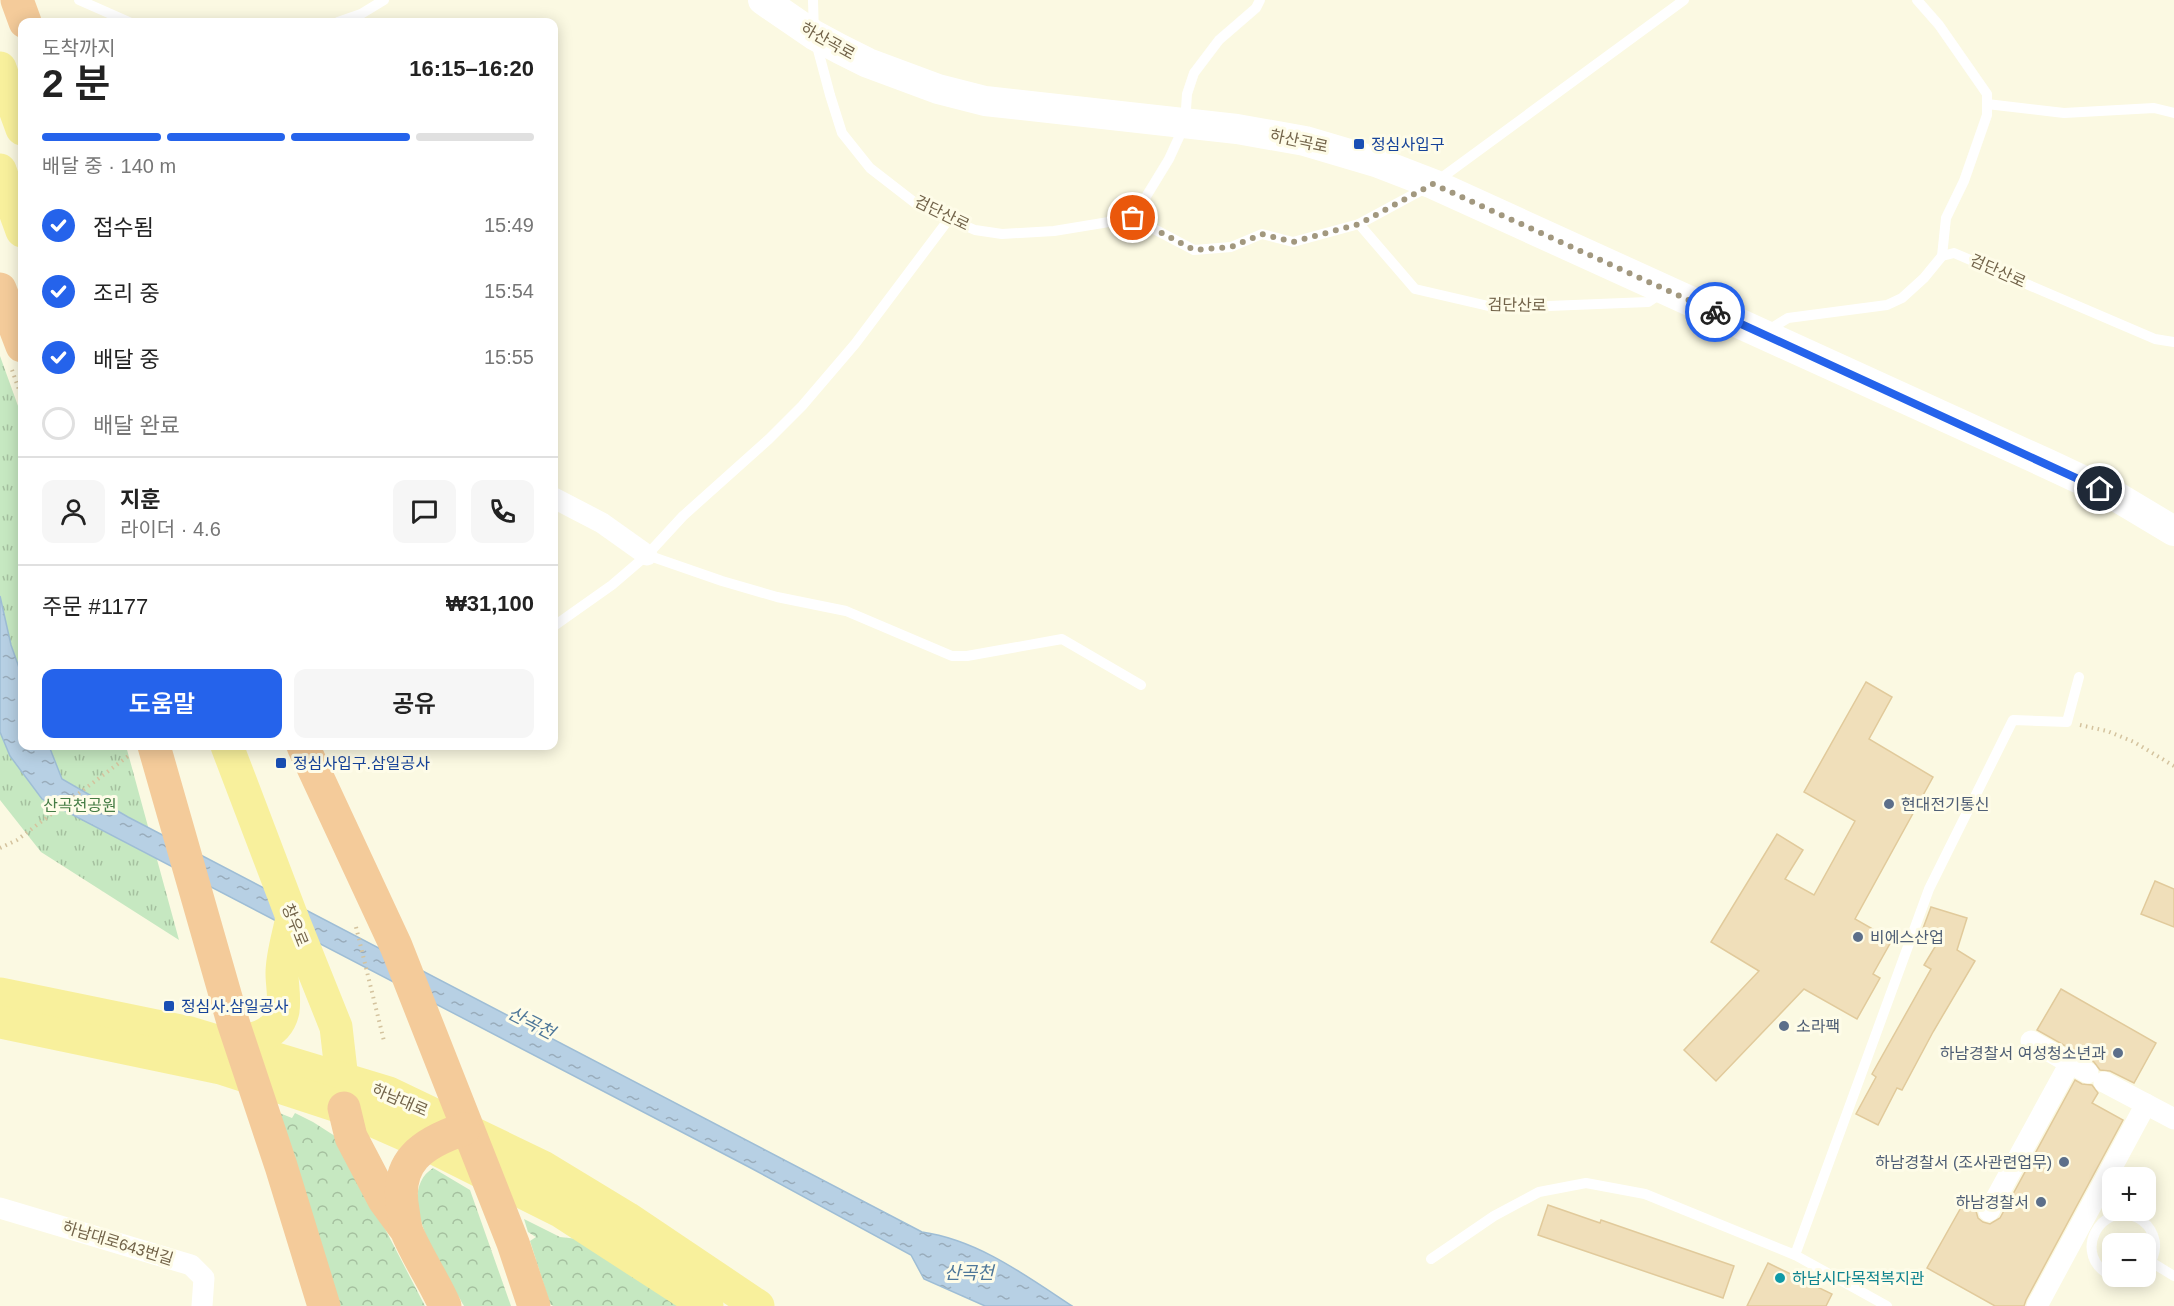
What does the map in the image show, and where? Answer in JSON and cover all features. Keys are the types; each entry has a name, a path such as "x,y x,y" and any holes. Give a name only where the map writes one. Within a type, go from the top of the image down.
{"highway":[{"path":"16,0 23,18"},
{"path":"0,289 18,336"},
{"path":"144,750 281,1166 324,1306"},
{"path":"305,750 396,946 513,1243 533,1305"},
{"path":"344,1094 351,1137 384,1200 406,1230 445,1306"},
{"path":"406,1230 401,1201 401,1185 405,1169 414,1155 428,1145 464,1129"},
{"path":"281,1166 300,1306"}],"main road":[{"path":"0,68 18,118"},
{"path":"0,170 18,220"},
{"name":"창우로","path":"229,750 336,1027 344,1094"},
{"path":"224,1042 249,1041 267,1033 276,1024 282,1012 284,994 282,971 292,917"},
{"name":"하남대로","path":"0,994 141,1021 224,1042 344,1094 428,1145 560,1211 707,1306"},
{"name":"하남대로","path":"0,1022 344,1094 389,1093 562,1178 627,1218 758,1306"}],"street":[{"name":"하산곡로","path":"763,0 814,35 878,66 938,89 985,101 1237,129 1305,141 1376,162 1433,184 1764,333 2112,494 2174,531"},
{"path":"558,500 602,523 647,555"},
{"path":"2031,1041 2174,1119"},
{"path":"1989,1211 2087,1072"},
{"path":"2037,1306 2146,1104"},
{"name":"하남대로643번길","path":"0,1208 191,1265 204,1278 202,1306"}],"lane":[{"path":"79,0 120,18"},
{"path":"350,18 384,0"},
{"name":"검단산로","path":"813,0 814,35 842,133 870,168 919,206 975,230 1002,234 1054,231 1133,218"},
{"path":"1260,0 1256,8 1220,40 1194,73 1187,94 1185,124 1169,159 1133,218 1194,250 1231,247 1262,234 1293,242 1359,224 1433,184 1681,1"},
{"path":"1764,333 1788,318 1887,304 1902,298 1924,278 1942,256 1946,218 1964,181 1987,115 1987,94 1939,25 1917,0"},
{"path":"1987,104 2064,113 2154,108 2174,112"},
{"path":"558,623 612,585 647,555 683,516 769,440 802,406 855,344 949,219"},
{"name":"검단산로","path":"1359,224 1415,289 1497,308 1648,303 1666,290"},
{"name":"검단산로","path":"1942,256 1954,253 1964,256 2127,328 2155,339 2174,342"},
{"path":"647,555 777,597 846,611 952,656 967,656 1062,639 1141,685"},
{"path":"1795,1255 1929,889 2013,720 2067,722 2079,677"},
{"path":"1431,1259 1494,1216 1539,1192 1586,1183 1645,1194 1795,1255 1887,1306"},
{"path":"2102,1269 2093,1258 2091,1247 2092,1237 2105,1220 2115,1215 2125,1214 2136,1217 2148,1226 2151,1233"},
{"path":"2156,1269 2174,1276"}],"path":[{"path":"2067,722 2107,730 2134,742 2174,765"},
{"path":"0,848 18,840 143,750"},
{"path":"366,968 384,1041"}],"green space":[{"name":"산곡천공원","path":"0,356 18,406 18,750 127,750 179,940 41,852 0,800"},
{"path":"277,1112 292,1118 295,1113 338,1138 425,1306 330,1306"},
{"path":"433,1168 470,1190 511,1306 464,1306 446,1276 426,1236 417,1197 421,1181"},
{"path":"524,1219 560,1237 578,1239 679,1306 553,1306 550,1304 530,1241 536,1237 528,1232"}],"water":[{"name":"산곡천","path":"0,596 18,665 18,750 51,750 62,779 128,817 922,1232 943,1236 1000,1260 1072,1306 985,1306 924,1279 911,1255 747,1166 42,799 10,756 0,732"}],"building":[{"path":"1866,682 1892,697 1869,739 1933,777 1855,919 1892,940 1873,974 1880,978 1857,1019 1804,989 1716,1081 1684,1050 1759,971 1711,942 1777,834 1803,850 1785,879 1814,895 1855,821 1804,792"},
{"path":"2155,881 2174,889 2174,927 2141,914"},
{"path":"1931,907 1967,918 1957,950 1975,961 1902,1090 1897,1088 1878,1125 1856,1114 1876,1077 1872,1074 1931,969 1924,965 1941,937 1922,931"},
{"path":"2061,989 2156,1043 2134,1083 2110,1071 2100,1070 2094,1062 2037,1030"},
{"name":"하남경찰서","path":"2075,1080 2082,1084 2092,1085 2098,1093 2092,1103 2123,1120 2024,1306 1995,1306 1927,1268 1963,1204 1976,1211 1978,1218 1983,1222 1990,1224 2000,1218"},
{"path":"1548,1205 1600,1223 1601,1220 1734,1266 1723,1298 1538,1235"},
{"name":"하남시다목적복지관","path":"1768,1263 1832,1294 1826,1306 1747,1306"}],"way so far":[{"path":"1133,218 1194,250 1231,247 1262,234 1293,242 1359,224 1433,184 1715,312"}],"place":[{"name":"정심사입구","path":"1359,144"},
{"name":"정심사입구.삼일공사","path":"281,763"},
{"name":"현대전기통신","path":"1889,804"},
{"name":"비에스산업","path":"1858,937"},
{"name":"정심사.삼일공사","path":"169,1006"},
{"name":"소라팩","path":"1784,1026"},
{"name":"하남경찰서 여성청소년과","path":"2118,1053"},
{"name":"하남경찰서 (조사관련업무)","path":"2064,1162"},
{"name":"하남경찰서","path":"2041,1202"},
{"name":"하남시다목적복지관","path":"1780,1278"}],"route":[{"path":"1715,312 2100,489"}]}
